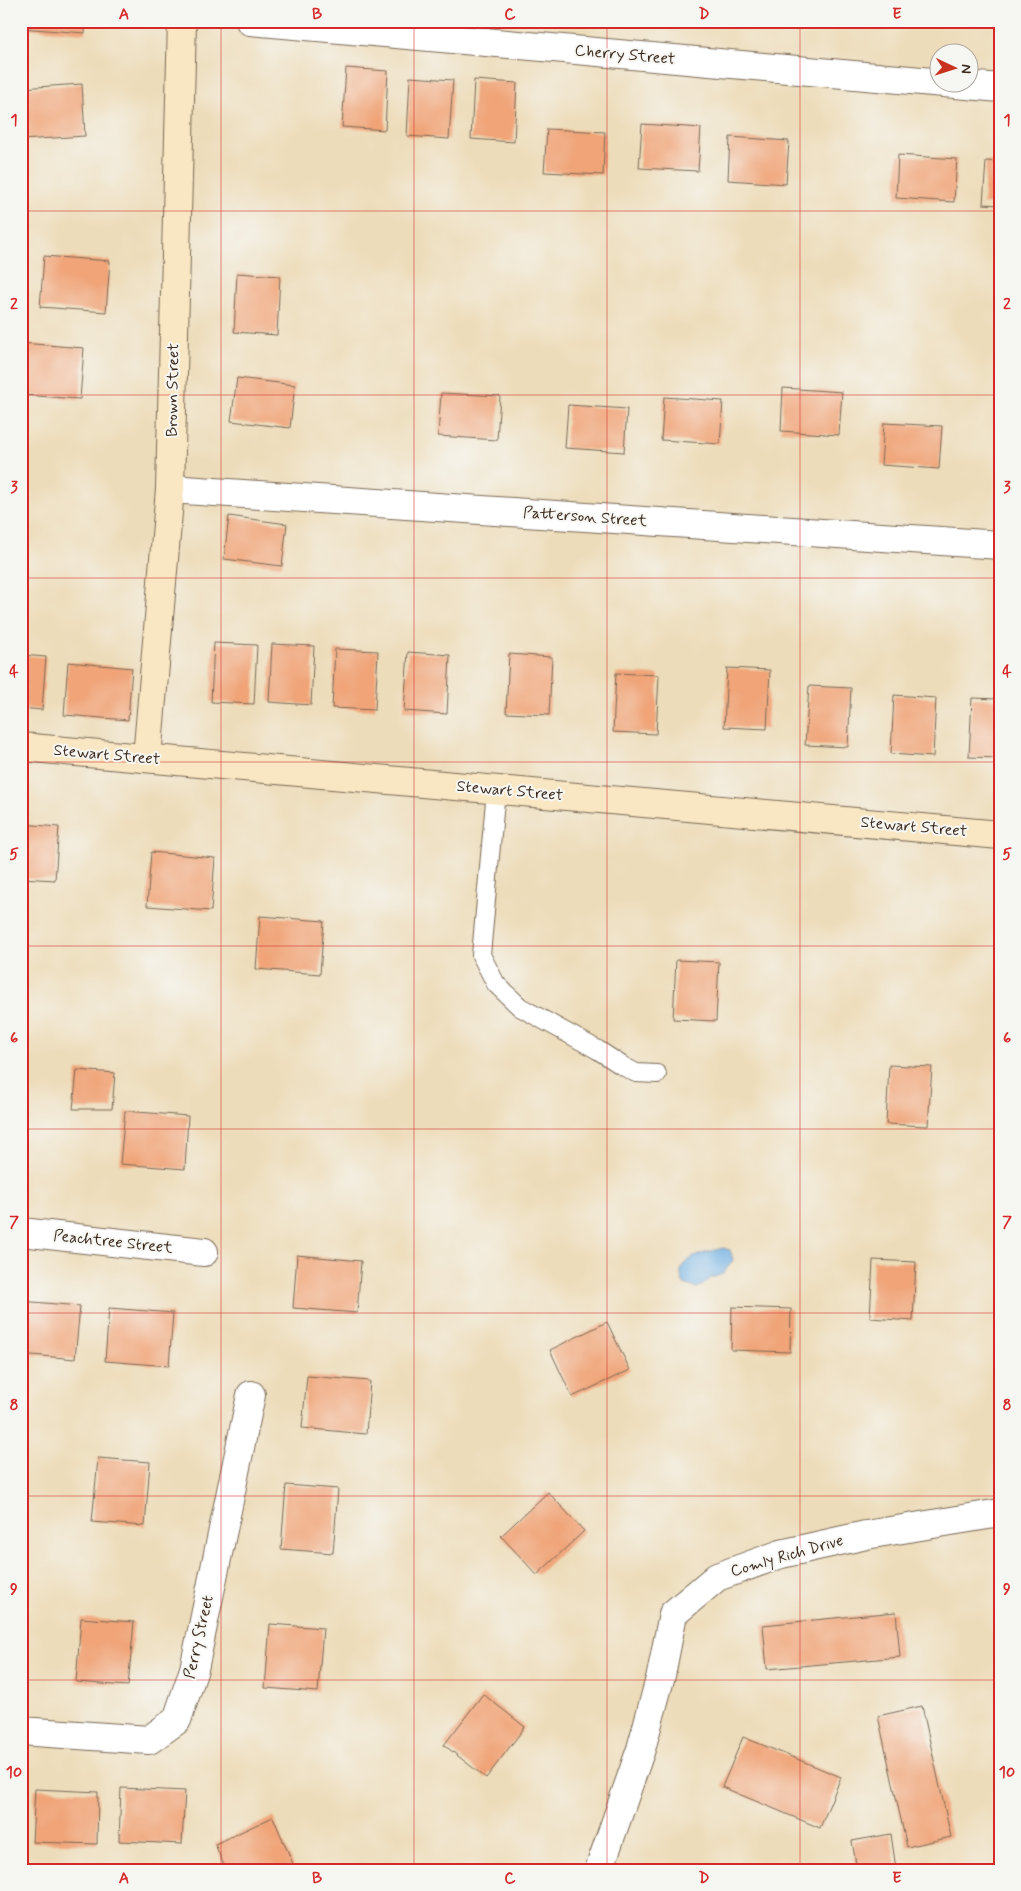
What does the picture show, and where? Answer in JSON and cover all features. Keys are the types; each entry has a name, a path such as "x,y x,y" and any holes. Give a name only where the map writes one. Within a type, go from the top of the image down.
{"street":[{"name":"Brown Street","path":"147,758 170,488 182,21"},
{"name":"Cherry Street","path":"250,21 1000,88"},
{"name":"Patterson Street","path":"170,488 1000,545"},
{"name":"Stewart Street","path":"21,747 1000,835"},
{"name":"Peachtree Street","path":"21,1232 204,1252"},
{"name":"Perry Street","path":"21,1731 149,1740 177,1720 194,1669 251,1395"},
{"name":"Comly Rich Drive","path":"599,1870 641,1749 661,1675 673,1614 718,1576 782,1554 866,1535 1000,1513"}],"lane":[{"path":"496,790 481,955 496,984 520,1007 621,1065 636,1072 657,1074"}],"water":[{"path":"723,1248 730,1250 733,1260 723,1274 711,1278 702,1286 696,1288 684,1284 681,1275 682,1268 686,1263 699,1255"}],"building":[{"path":"21,21 86,21 85,33 21,28"},
{"path":"346,68 388,71 385,130 342,127"},
{"path":"410,77 453,80 449,139 407,136"},
{"path":"474,80 517,83 514,142 471,139"},
{"path":"82,84 85,136 21,140 21,88"},
{"path":"642,124 701,128 698,171 639,168"},
{"path":"547,129 605,132 603,175 544,172"},
{"path":"730,137 789,141 786,184 728,180"},
{"path":"898,155 957,159 954,202 896,198"},
{"path":"986,161 1000,162 1000,205 983,204"},
{"path":"44,256 110,261 106,312 40,307"},
{"path":"237,273 280,276 277,335 234,332"},
{"path":"21,343 84,348 80,399 21,395"},
{"path":"237,378 295,385 290,428 231,421"},
{"path":"783,388 842,392 839,435 781,431"},
{"path":"441,393 500,396 497,440 438,436"},
{"path":"664,397 723,401 720,444 661,440"},
{"path":"568,405 627,409 624,452 565,448"},
{"path":"884,423 942,426 939,469 881,465"},
{"path":"229,516 287,524 282,566 224,559"},
{"path":"214,643 257,645 254,704 211,702"},
{"path":"272,644 314,646 311,705 269,702"},
{"path":"335,649 378,651 375,710 332,708"},
{"path":"408,652 450,655 447,714 404,711"},
{"path":"509,654 552,657 549,715 506,713"},
{"path":"21,655 46,657 42,710 21,708"},
{"path":"68,662 132,668 128,720 64,715"},
{"path":"727,668 770,670 767,729 724,727"},
{"path":"616,673 659,675 656,734 613,732"},
{"path":"809,686 851,688 848,747 805,745"},
{"path":"894,695 936,698 933,757 891,754"},
{"path":"972,698 1000,699 1000,758 969,757"},
{"path":"21,824 59,827 55,880 21,878"},
{"path":"151,852 215,858 211,911 147,906"},
{"path":"260,916 324,921 320,974 256,969"},
{"path":"676,960 719,962 716,1021 673,1019"},
{"path":"889,1065 932,1067 928,1126 886,1124"},
{"path":"77,1070 115,1073 112,1109 73,1109"},
{"path":"125,1111 188,1116 185,1169 120,1164"},
{"path":"297,1255 361,1261 357,1313 293,1308"},
{"path":"873,1260 916,1262 913,1321 870,1318"},
{"path":"21,1301 80,1306 75,1359 21,1354"},
{"path":"732,1307 791,1309 790,1352 731,1350"},
{"path":"109,1308 173,1313 169,1366 105,1361"},
{"path":"607,1322 630,1370 572,1397 550,1350"},
{"path":"307,1376 370,1381 366,1434 302,1428"},
{"path":"98,1458 150,1462 145,1526 92,1522"},
{"path":"286,1485 338,1489 333,1553 281,1549"},
{"path":"548,1492 584,1531 537,1575 501,1536"},
{"path":"896,1612 900,1657 767,1669 763,1625"},
{"path":"81,1618 134,1622 128,1686 76,1682"},
{"path":"270,1624 323,1628 318,1692 265,1688"},
{"path":"483,1694 525,1727 486,1778 444,1745"},
{"path":"922,1706 951,1837 907,1847 878,1716"},
{"path":"743,1737 841,1777 820,1828 722,1787"},
{"path":"121,1788 185,1791 182,1844 119,1841"},
{"path":"35,1789 98,1792 97,1844 32,1842"},
{"path":"273,1817 294,1866 286,1870 226,1870 215,1844"},
{"path":"891,1834 896,1869 857,1870 852,1841"}]}
